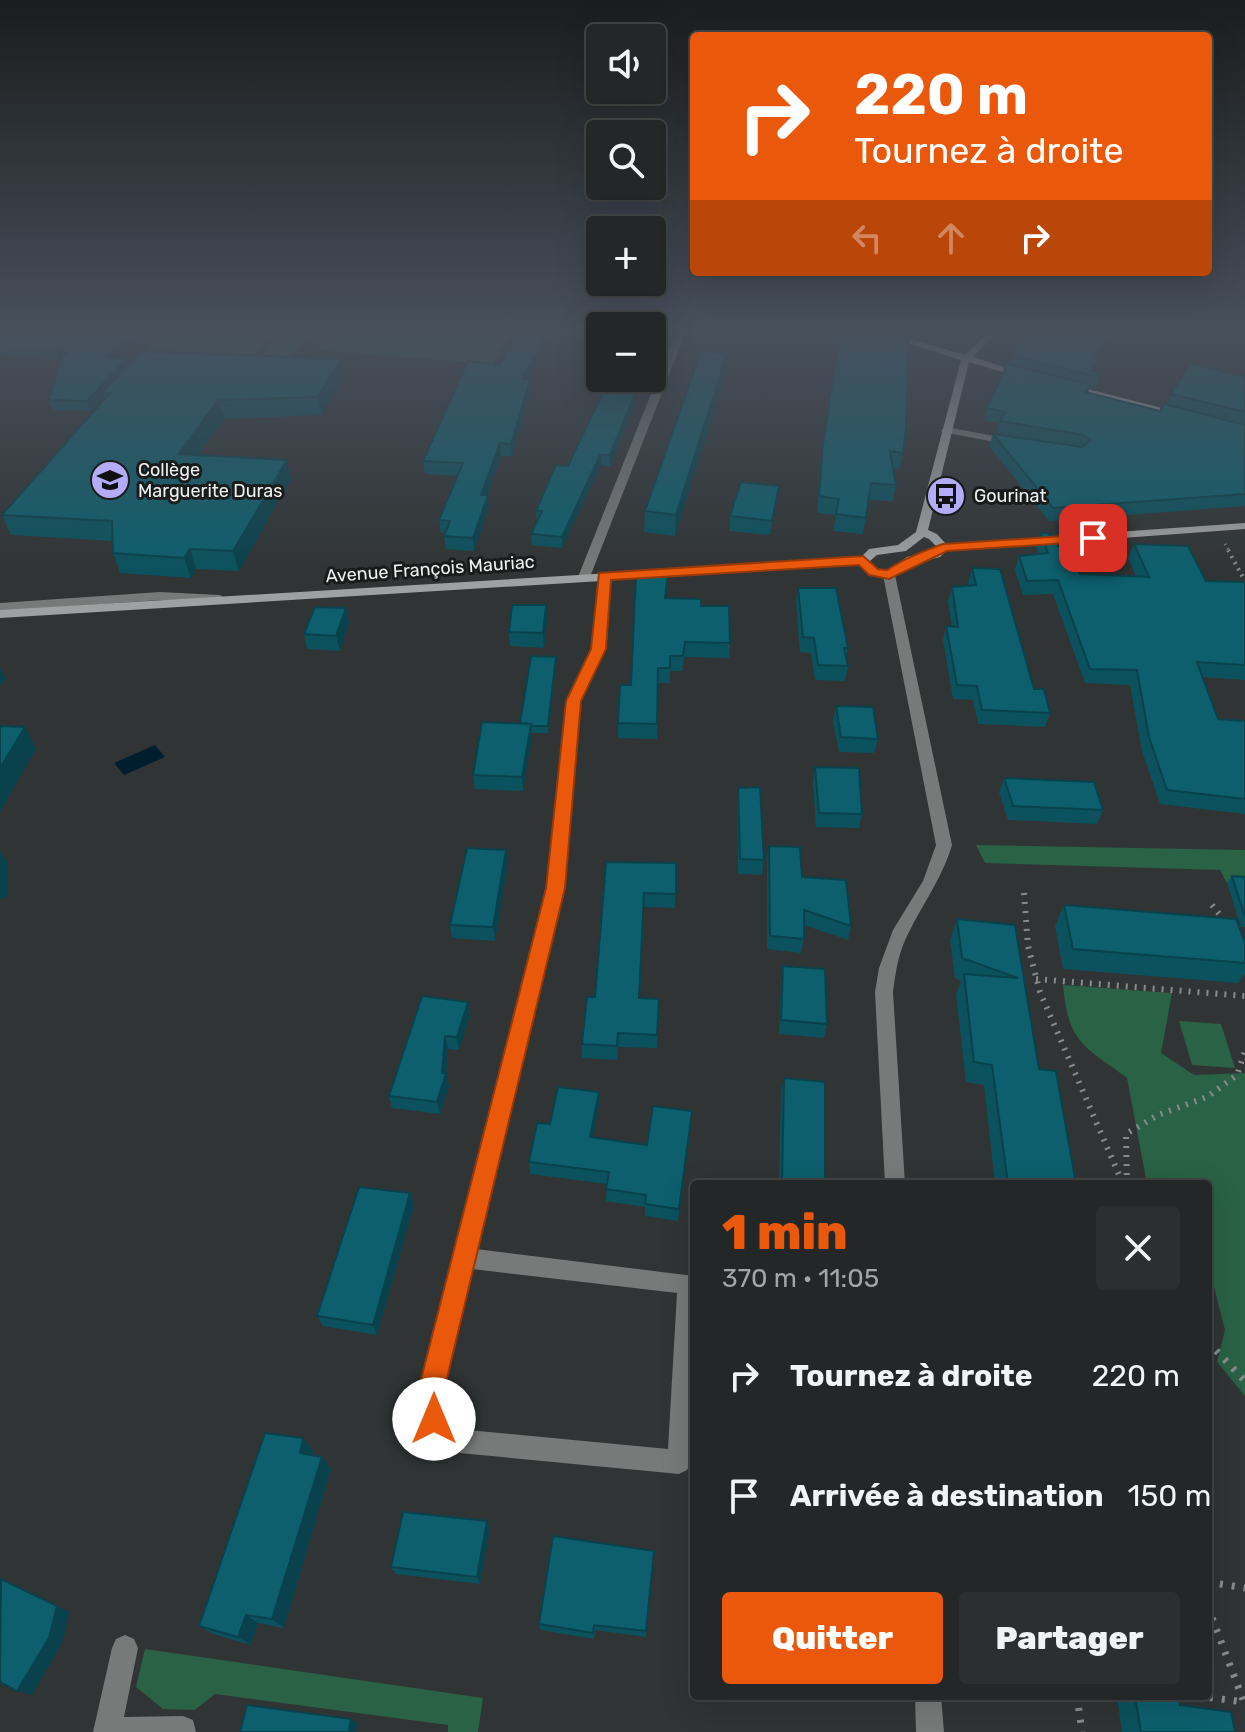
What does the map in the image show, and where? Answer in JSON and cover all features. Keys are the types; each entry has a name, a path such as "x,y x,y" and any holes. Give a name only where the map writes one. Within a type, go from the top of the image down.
{"street":[{"path":"584,577 650,410"},
{"path":"943,548 935,537 921,534 951,410"},
{"path":"1156,410 1199,421"},
{"path":"946,430 1017,443"},
{"path":"863,561 874,572 889,575 911,560 936,554 943,548 1245,526"},
{"name":"Avenue François Mauriac","path":"0,614 863,561 873,552 902,548 909,538 921,534"},
{"path":"889,575 944,845 941,864 895,937 886,964 884,992 895,1180"},
{"path":"465,1258 688,1284 679,1462 438,1439 429,1399 555,888 574,701 599,649 604,576"},
{"path":"0,607 160,596 249,600"},
{"path":"125,1648 107,1731 183,1730"},
{"path":"928,1700 930,1732"}],"path":[{"path":"1217,529 1245,581"},
{"path":"1024,893 1028,946 1036,979 1123,1180"},
{"path":"1212,905 1228,925"},
{"path":"1036,979 1245,996"},
{"path":"1125,1180 1126,1134 1158,1115 1207,1097 1237,1075 1245,1051"},
{"path":"1212,1346 1245,1381"},
{"path":"1212,1583 1245,1588"},
{"path":"1212,1618 1244,1703 1212,1698"},
{"path":"1078,1700 1082,1732"}],"green space":[{"path":"976,845 1245,850 1245,885 1227,883 1220,870 985,863"},
{"path":"1063,985 1172,993 1161,1053 1194,1075 1245,1073 1245,1396 1217,1362 1225,1330 1212,1286 1212,1180 1146,1180 1127,1078 1081,1041 1069,1020"},
{"path":"1179,1021 1221,1024 1235,1068 1192,1065"},
{"path":"145,1649 483,1698 478,1732 448,1732 448,1725 215,1694 195,1710 163,1709 136,1687"}],"water":[{"path":"155,745 165,757 124,775 114,763"}],"building":[{"path":"95,410 211,410 179,454 287,460 233,551 190,549 184,558 113,553 112,521 2,515"},
{"path":"446,410 521,410 511,444 500,443 481,495 488,495 473,538 444,536 450,521 439,520 463,463 423,461"},
{"path":"595,410 628,410 610,455 600,455 562,537 531,534 542,511 536,511 556,465 568,466"},
{"path":"680,410 709,410 676,515 645,511"},
{"path":"828,410 907,410 903,453 890,451 896,485 871,483 866,518 836,514 839,499 819,496"},
{"path":"995,410 1186,410 1245,425 1245,494 1053,508 993,434 1082,447 1091,440 1083,435 1000,421 1005,412"},
{"path":"741,482 779,486 772,521 730,516"},
{"path":"1041,533 1048,533 1080,574 1149,577 1134,544 1188,546 1206,581 1245,582 1245,665 1197,662 1218,719 1245,721 1245,799 1167,790 1149,737 1137,670 1090,669 1058,580 1027,581 1019,556 1048,553"},
{"path":"972,568 1000,569 1034,689 1044,689 1050,713 982,710 977,686 957,685 946,626 958,627 952,587 976,585"},
{"path":"668,572 665,598 701,599 701,606 729,606 730,643 685,642 683,656 670,656 670,668 658,668 657,724 618,723 620,685 631,685 636,574"},
{"path":"798,588 836,588 848,648 844,648 848,666 818,665 814,638 803,637"},
{"path":"512,605 546,605 543,633 509,632"},
{"path":"315,607 346,608 336,636 304,634"},
{"path":"531,656 556,657 548,726 520,723"},
{"path":"836,706 873,707 878,739 841,737"},
{"path":"482,722 531,724 522,777 473,775"},
{"path":"0,726 25,727 0,768"},
{"path":"815,767 859,768 862,814 819,813"},
{"path":"1004,778 1094,782 1103,810 1013,806"},
{"path":"760,787 764,860 740,859 738,788"},
{"path":"769,846 800,847 802,877 846,880 851,926 804,910 804,939 770,936"},
{"path":"467,848 506,850 493,927 450,925"},
{"path":"606,862 676,863 676,894 644,893 639,998 659,999 657,1035 618,1033 617,1046 582,1044 587,997 595,997"},
{"path":"1232,876 1245,877 1245,917"},
{"path":"1064,905 1236,919 1245,943 1245,963 1073,949"},
{"path":"957,919 1015,925 1039,1069 1056,1071 1075,1180 1007,1180 992,1065 974,1062 964,974 1018,978 962,958"},
{"path":"783,966 825,969 827,1024 781,1020"},
{"path":"422,996 468,1002 457,1037 445,1036 442,1073 446,1073 437,1102 389,1096"},
{"path":"784,1078 825,1082 825,1180 782,1180"},
{"path":"558,1087 599,1092 590,1137 647,1145 653,1106 692,1111 679,1209 645,1204 646,1195 606,1189 609,1172 529,1162 537,1123 550,1124"},
{"path":"359,1187 410,1193 373,1325 317,1316"},
{"path":"265,1433 303,1438 300,1453 322,1457 272,1619 246,1615 238,1637 199,1626"},
{"path":"403,1512 487,1521 477,1577 391,1567"},
{"path":"553,1536 654,1551 646,1631 594,1625 593,1633 539,1624"},
{"path":"1,1579 57,1606 49,1638 17,1691 0,1682"},
{"path":"1136,1700 1179,1700 1180,1705 1231,1712 1235,1732 1141,1732"},
{"path":"247,1705 351,1719 349,1732 240,1732"}],"place":[{"name":"Collège Marguerite Duras","path":"110,480"},
{"name":"Gourinat","path":"946,496"}],"route":[{"path":"434,1419 429,1399 555,888 574,701 599,649 604,576 863,561 874,572 889,575 911,560 936,554 943,548 1093,538"}]}
